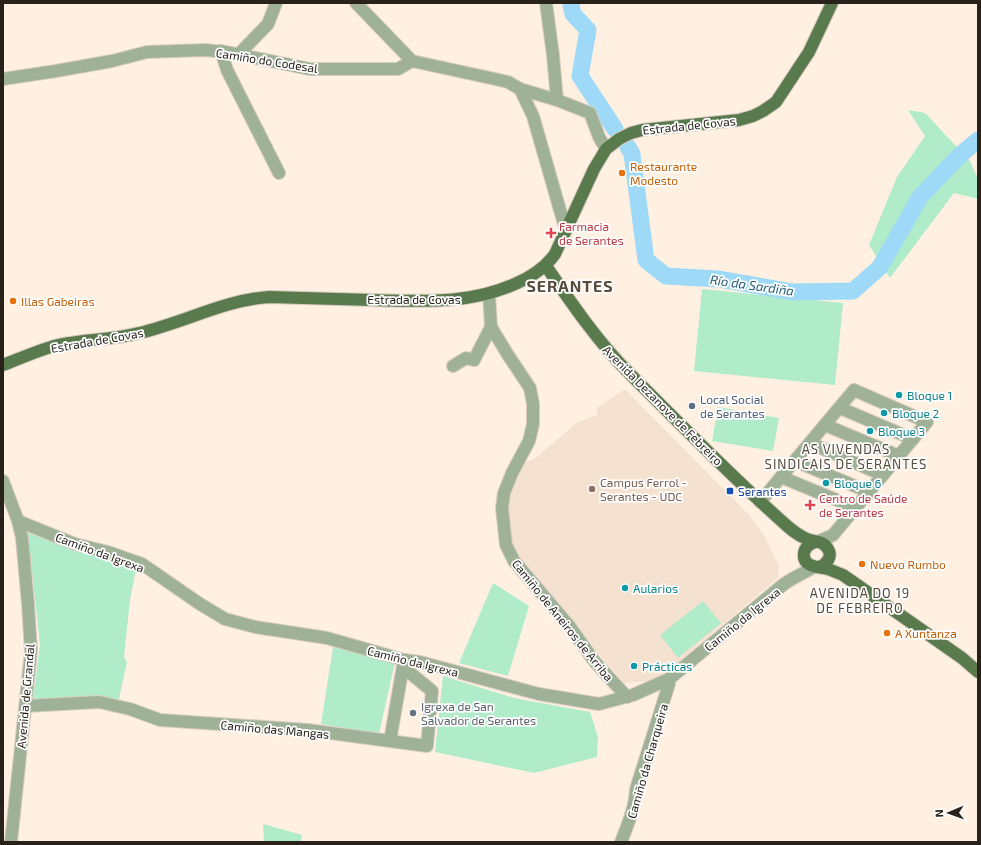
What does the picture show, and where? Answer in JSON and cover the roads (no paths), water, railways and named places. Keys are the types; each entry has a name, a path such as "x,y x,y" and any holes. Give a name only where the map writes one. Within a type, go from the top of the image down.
{"main road":[{"name":"Estrada de Covas","path":"3,365 57,345 79,341 117,338 139,333 166,326 222,306 257,298 458,300 489,294 525,280 546,266 555,254 594,169 606,149 619,139 631,133 642,130 740,120 753,116 769,107 776,102 782,94 809,52 832,3"},
{"name":"Avenida Dezanove de Febreiro","path":"546,266 612,356 760,502 793,531 808,540 816,542"},
{"name":"Avenida Dezanove de Febreiro","path":"793,531 804,554"},
{"path":"843,575 829,554 825,544 816,542 806,547 804,554 807,563 843,575 950,650 978,672"},
{"path":"816,567 826,563 829,554"}],"street":[{"path":"239,54 268,24 276,3"},
{"path":"356,3 412,61 508,82 520,89 556,100 590,113 599,137 606,149"},
{"path":"546,3 553,55 556,100"},
{"name":"Camiño do Codesal","path":"3,79 91,65 147,52 205,50 221,51 310,69 398,69 412,61"},
{"path":"221,51 227,70 278,173"},
{"path":"520,89 532,116 566,231"},
{"name":"Camiño de Aneiros de Arriba","path":"489,294 492,327 508,356 530,388 533,404 533,424 529,441 512,473 504,493 502,508 506,545 514,561 570,627 595,662 627,697"},
{"path":"453,366 466,358 474,360 492,327"},
{"path":"760,502 854,390 927,422 833,535 816,542"},
{"path":"840,408 913,439"},
{"path":"825,425 899,456"},
{"path":"810,443 883,475"},
{"path":"795,461 869,492"},
{"path":"781,477 856,508"},
{"name":"Avenida de Grandal","path":"3,481 18,521 22,538 28,597 31,651 11,842"},
{"name":"Camiño da Igrexa","path":"18,521 75,544 108,552 142,564 200,604 225,619 255,627 327,638 404,660 420,662 539,694 598,704 627,697 669,678 792,579"},
{"path":"829,554 833,535"},
{"path":"792,579 799,569 804,554"},
{"path":"792,579 816,567"},
{"path":"390,741 404,660"},
{"name":"Camiño das Mangas","path":"26,706 99,702 130,709 160,720 308,730 427,746 432,691 409,672 404,660"},
{"name":"Camiño da Charqueira","path":"621,842 631,817 635,803 636,789 669,684 669,678"}],"waterway":[{"name":"Río da Sardiña","path":"572,3 571,6 573,14 588,30 580,76 615,129"},
{"name":"Río da Sardiña","path":"628,147 632,154 646,260 666,276 719,279 793,292 853,291 880,267 920,197 959,156 978,140"}],"place":[{"name":"Restaurante Modesto","path":"622,173"},
{"name":"Farmacia de Serantes","path":"551,233"},
{"name":"Illas Gabeiras","path":"13,301"},
{"name":"Bloque 1","path":"899,395"},
{"name":"Local Social de Serantes","path":"692,406"},
{"name":"Bloque 2","path":"884,413"},
{"name":"Bloque 3","path":"870,431"},
{"name":"Bloque 6","path":"826,483"},
{"name":"Campus Ferrol - Serantes - UDC","path":"592,489"},
{"name":"Serantes","path":"730,491"},
{"name":"Centro de Saúde de Serantes","path":"810,505"},
{"name":"Nuevo Rumbo","path":"862,564"},
{"name":"Aularios","path":"625,588"},
{"name":"A Xuntanza","path":"887,633"},
{"name":"Prácticas","path":"634,666"},
{"name":"Igrexa de San Salvador de Serantes","path":"413,713"}],"district":[{"name":"SERANTES","path":"570,285"},
{"name":"AS VIVENDAS SINDICAIS DE SERANTES","path":"846,456"},
{"name":"AVENIDA DO 19 DE FEBREIRO","path":"860,600"}]}
